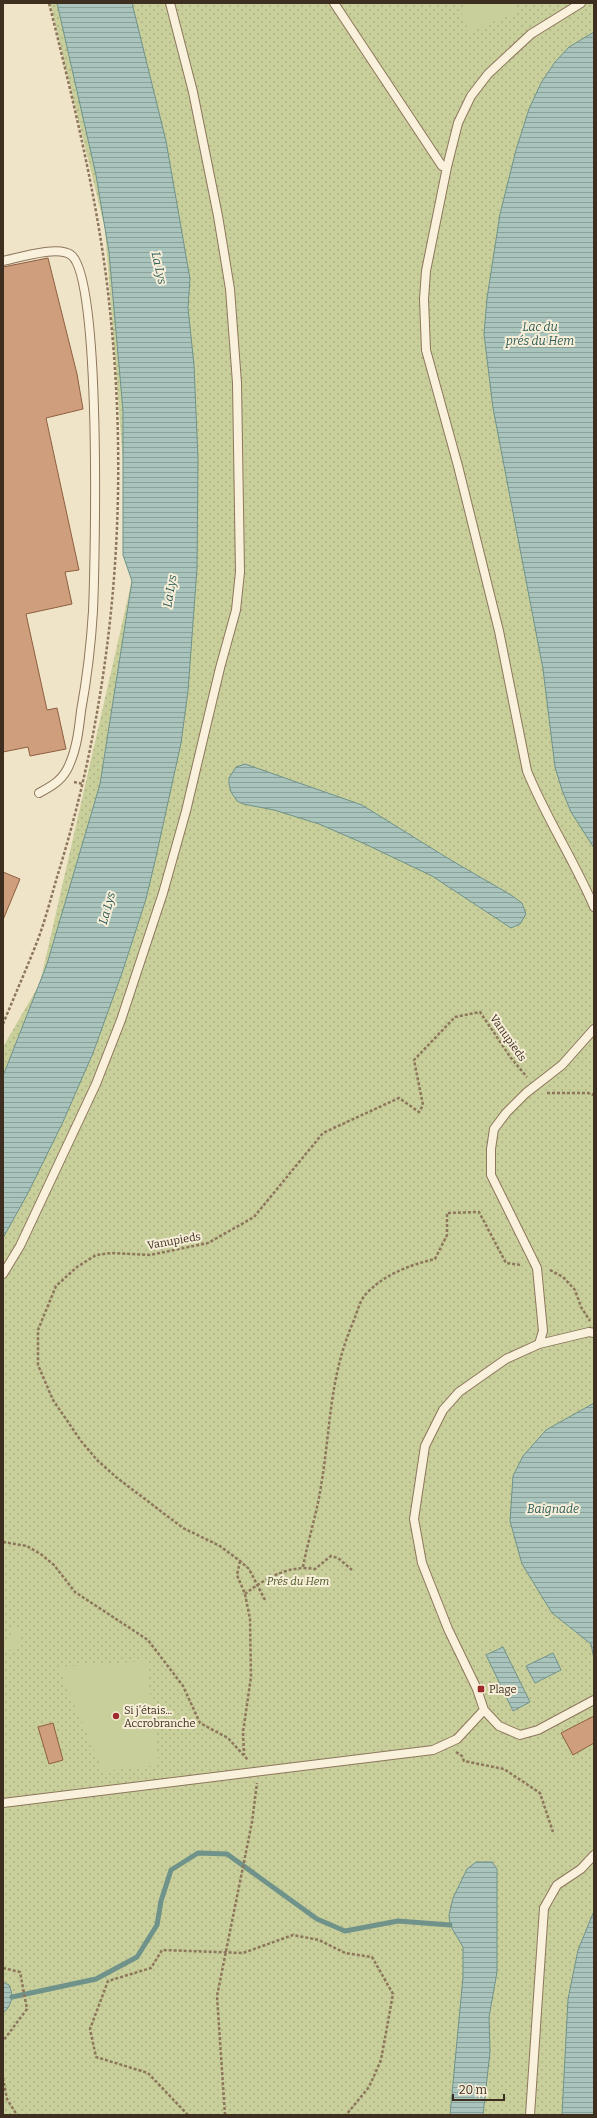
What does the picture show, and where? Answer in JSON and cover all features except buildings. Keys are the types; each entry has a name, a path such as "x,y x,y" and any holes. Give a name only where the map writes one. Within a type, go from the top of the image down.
{"lane":[{"path":"3,1274 20,1246 93,1091 121,1020 165,886 186,811 220,668 236,610 240,572 237,391 230,289 217,209 193,92 170,3"},
{"path":"334,3 442,166 447,167"},
{"path":"581,3 531,34 488,74 471,96 458,123 447,167 426,271 424,299 426,350 458,466 497,623 527,771 536,792 583,882 594,907"},
{"path":"3,261 51,251 70,254 76,260 81,273 87,307 93,372 95,529 93,611 87,676 78,736 70,764 56,784 39,792"},
{"path":"539,1344 543,1331 537,1268 491,1175 491,1148 494,1129 506,1113 535,1086 562,1065 594,1029"},
{"path":"594,1333 589,1332 539,1344 506,1360 459,1392 443,1410 425,1446 414,1519 422,1563 448,1629 477,1689 484,1710 499,1726 520,1735 538,1730 594,1700"},
{"path":"3,1803 433,1750 457,1739 484,1710"},
{"path":"530,2115 544,1908 558,1885 581,1869 594,1854"}],"path":[{"path":"49,3 70,91"},
{"name":"Vanupieds","path":"265,1600 249,1569 240,1561 220,1546 183,1528 116,1477 97,1460 81,1441 53,1400 38,1365 38,1330 56,1286 77,1267 96,1255 112,1253 150,1255 208,1243 254,1217 323,1133 399,1098 419,1112 423,1105 414,1060 455,1017 480,1012 511,1058 540,1092 551,1094 588,1093 594,1095"},
{"path":"303,1567 321,1486 328,1424 338,1364 345,1342 365,1296 389,1276 412,1264 435,1259 447,1235 447,1213 479,1212 506,1263 550,1270 563,1277 575,1290 581,1307 594,1326"},
{"path":"3,1542 27,1546 42,1555 54,1565 75,1592 148,1640 183,1686 200,1723 228,1738 258,1772 252,1822 217,1996 225,2115"},
{"path":"245,1594 258,1584 281,1573 303,1567 315,1569 331,1556 335,1556 352,1570"},
{"path":"240,1561 238,1575 245,1594 250,1619 251,1677 243,1732 244,1755"},
{"path":"444,1745 462,1756 464,1761 504,1769 540,1793 553,1832"},
{"path":"188,2115 148,2073 96,2057 90,2029 108,1981 151,1968 162,1950 243,1953 293,1935 319,1940 345,1953 372,1957 393,1994 381,2060 370,2087 346,2115"},
{"path":"3,1968 20,1972 27,2009 3,2041"},
{"path":"3,2078 7,2098 17,2115"}],"green space":[{"name":"Prés du Hem","path":"50,3 594,3 594,2115 3,2115 3,1047 40,983 132,580 105,229"},
{"path":"474,3 512,3 516,12 469,32 460,9"},
{"path":"14,1628 23,1633 14,1652 4,1647"},
{"name":"Si j'étais... Accrobranche","path":"146,1661 159,1765 103,1771 58,1667"}],"water":[{"name":"La Lys","path":"57,3 132,3 166,141 190,279 188,308 194,365 198,459 197,568 188,691 181,743 146,899 122,973 93,1053 62,1124 28,1193 3,1238 3,1076 47,964 100,784 132,581 123,555 123,411 109,252 96,175"},
{"name":"Lac du prés du Hem","path":"594,32 594,848 571,812 555,767 543,669 493,408 484,334 487,298 500,214 516,150 529,109 541,83 555,62 569,47"},
{"path":"245,764 362,805 449,859 511,895 522,903 526,914 520,924 511,928 432,876 365,844 319,824 274,810 243,804 237,801 231,792 229,778 236,767"},
{"name":"Baignade","path":"594,1403 594,1659 591,1644 552,1613 522,1564 510,1521 513,1476 523,1456 546,1430"},
{"path":"503,1647 530,1702 513,1711 486,1655"},
{"path":"553,1653 561,1670 535,1683 526,1666"},
{"path":"476,1862 492,1862 497,1869 497,1972 489,2017 490,2052 483,2115 450,2115 463,1977 463,1947 450,1925 449,1915 453,1898 467,1869"},
{"path":"594,1911 594,2115 562,2115 568,1999 578,1950"},
{"path":"3,1982 9,1985 12,1996 10,2004 3,2013"}],"waterway":[{"path":"12,1997 96,1979 137,1957 157,1925 161,1901 171,1870 198,1853 227,1854 317,1919 345,1931 398,1921 450,1925"}],"place":[{"name":"Plage","path":"481,1689"},
{"name":"Si j'étais... Accrobranche","path":"116,1716"}]}
